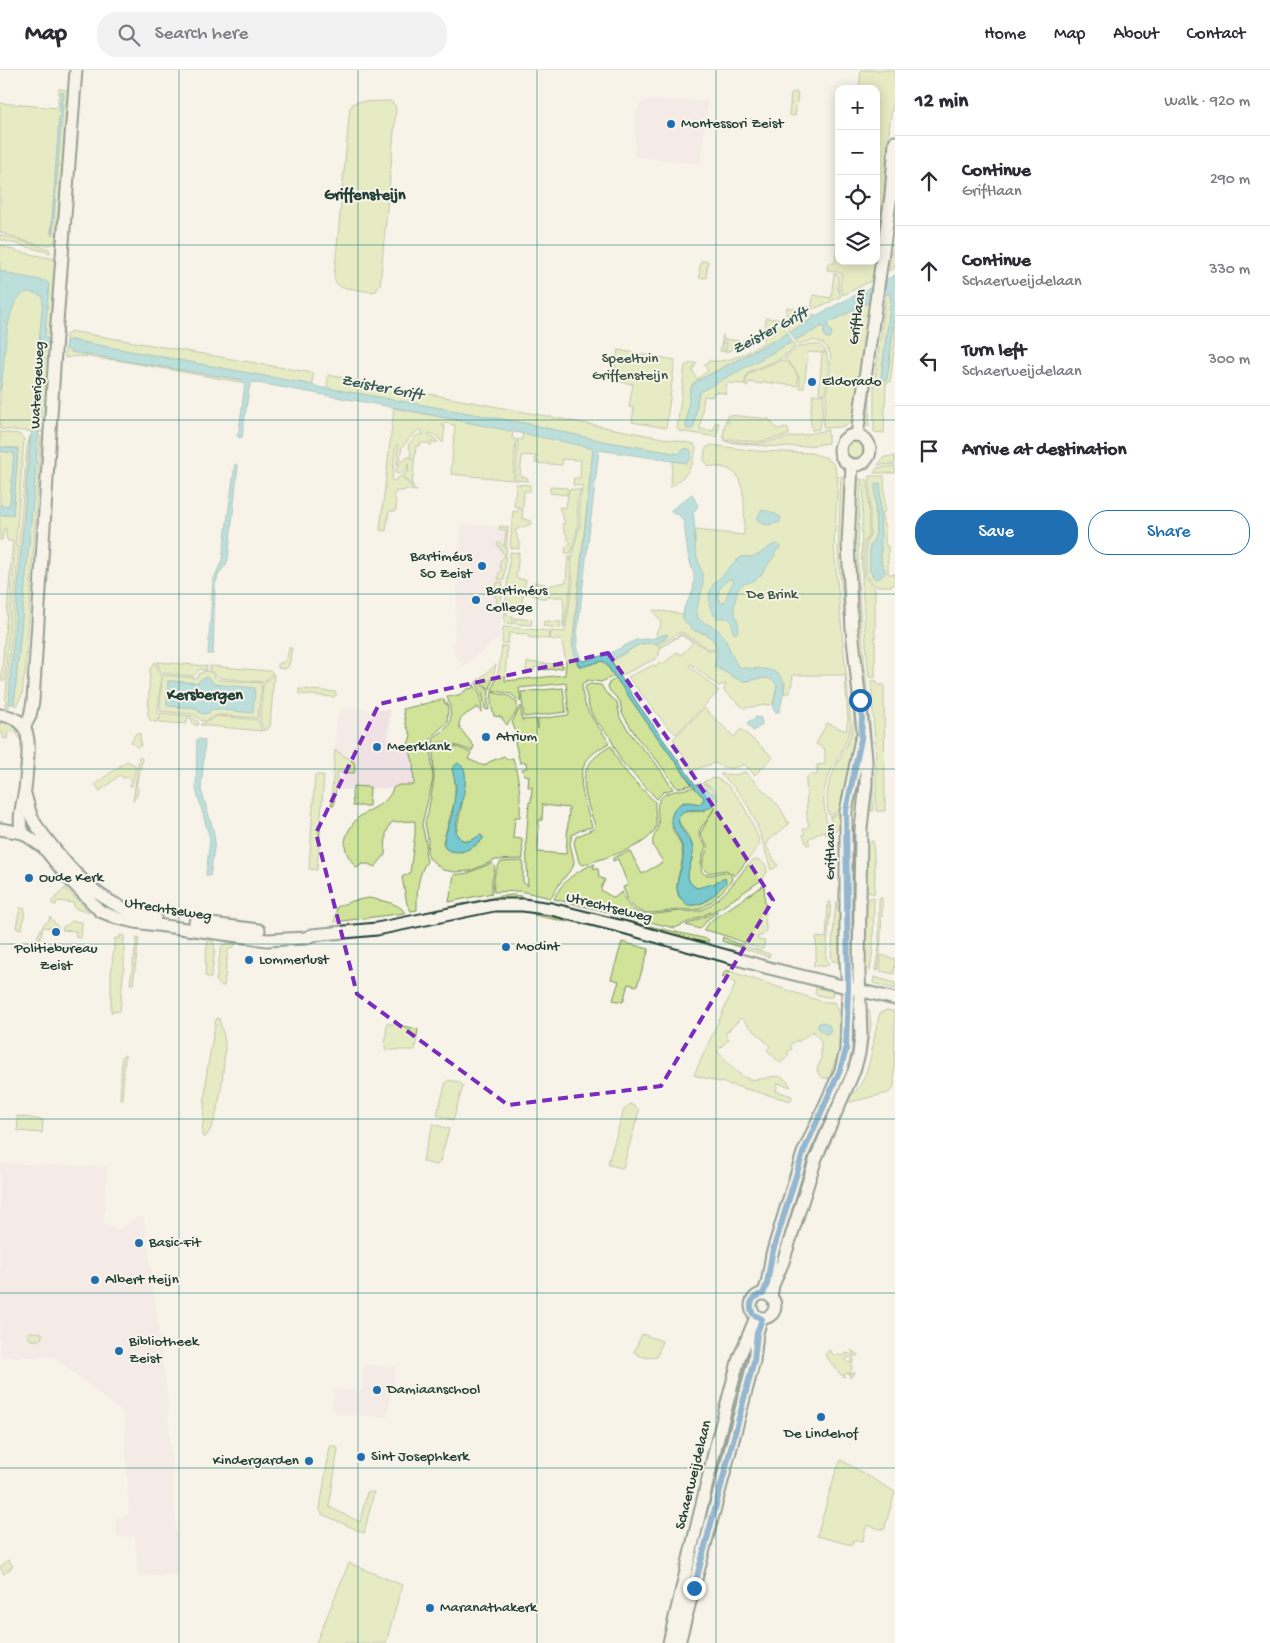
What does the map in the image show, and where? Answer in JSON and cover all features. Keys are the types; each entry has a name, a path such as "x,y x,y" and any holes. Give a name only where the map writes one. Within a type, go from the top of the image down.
{"street":[{"name":"Waterigeweg","path":"24,728 34,701 56,336 76,70"},
{"name":"Griftlaan","path":"857,435 891,195 895,142"},
{"path":"857,435 864,438 867,442 869,454 865,462 852,465 845,461 840,450 843,441 857,435"},
{"name":"Griftlaan","path":"852,465 848,543 852,630 866,758 866,784 861,828 860,990"},
{"path":"14,719 34,701"},
{"path":"0,715 14,719 24,728 29,736 25,794 21,816 21,829 23,833 0,829"},
{"name":"Griftlaan","path":"848,988 846,953 846,811 861,739 862,717"},
{"name":"Utrechtseweg","path":"25,794 33,820 42,834 86,884 105,900 129,911 147,916 268,932 306,933 312,935"},
{"name":"Utrechtseweg","path":"23,833 44,848 91,903 107,915 135,922 268,940 306,938 312,935 377,929 494,905 523,904 623,927 769,968 895,998"},
{"path":"767,1295 756,1296 751,1302 751,1311 759,1318 767,1318 774,1312 775,1304 767,1295 767,1284 774,1245 803,1153 844,1061 847,1039 848,988"},
{"path":"767,1295 783,1262 816,1158 854,1071 862,1036 860,990"},
{"name":"Schaerweijdelaan","path":"669,1643 729,1393 739,1358 759,1318"},
{"name":"Schaerweijdelaan","path":"679,1643 754,1361 759,1318"}],"highlighted area":[{"path":"608,653 693,775 773,900 661,1086 508,1105 357,994 316,833 379,704"}],"shaded area":[{"name":"Montessori Zeist","path":"644,100 708,101 700,164 634,157 637,110"},
{"name":"Bartiméus SO Zeist","path":"461,524 509,527 500,637 464,666 453,654"},
{"name":"Meerklank","path":"343,708 390,710 388,743 420,744 418,787 332,790 337,719"},
{"path":"0,1163 107,1167 104,1223 119,1230 136,1218 144,1217 167,1395 179,1574 138,1576 135,1536 117,1537 116,1519 128,1516 129,1512 124,1414 54,1357 0,1357"},
{"name":"Damiaanschool","path":"364,1364 396,1367 387,1417 338,1414 332,1408 334,1389 362,1391"}],"green space":[{"path":"861,70 894,70 895,88 889,129 890,159 880,246 880,85 859,85"},
{"path":"59,89 68,90 58,218 54,218 63,92 61,95 51,234 53,234 54,221 58,221 57,230 53,244 41,245 0,232 0,103 58,108"},
{"path":"794,92 798,93 795,116 789,115 790,104 792,104 790,103 791,94"},
{"path":"390,101 395,105 396,110 380,285 376,291 371,292 341,287 334,278 350,108 357,102"},
{"path":"0,235 49,249 50,253 2,240"},
{"path":"895,242 895,268 889,271 891,255"},
{"path":"0,245 19,252 60,260 49,433 0,429"},
{"path":"701,261 708,261 706,278 699,277"},
{"path":"835,261 835,265 878,265 877,272 874,272 873,280 843,295 840,289 842,274 827,270 828,263 834,263"},
{"path":"834,273 839,276 838,289 841,296 800,313 786,315 787,307 803,311 803,308 812,308 813,295 831,298"},
{"path":"889,293 891,300 881,377 889,367 895,312 895,342 890,382 886,383 884,433 874,432 874,387 886,294"},
{"path":"870,302 869,309 871,310 861,360 854,420 852,420 852,423 840,427 823,428 831,356 825,346 818,341 808,341 798,345 795,340 823,326 825,329 823,332 830,338 832,333 827,325 828,323"},
{"path":"815,314 815,317 790,332 788,327 789,320 802,319"},
{"path":"766,318 786,320 783,326 788,333 693,383 690,390 686,426 694,427 700,391 792,342 795,347 780,359 748,372 744,384 727,383 725,395 724,393 714,392 712,397 704,396 700,429 714,431 715,423 719,423 717,437 679,431 677,429 685,366 697,363 692,370 697,379 708,371 704,364 707,364 708,361 730,359 763,343"},
{"path":"878,320 870,394 869,427 863,422"},
{"path":"70,331 313,373 312,385 71,340 66,341 66,336"},
{"path":"723,335 723,339 748,342 725,352 727,343 723,342 724,352 720,351"},
{"path":"811,344 820,345 826,351 821,353 808,352 804,388 800,388 798,374 784,358 798,347"},
{"path":"65,347 71,352 243,380 245,383 116,360 85,356 65,358"},
{"name":"Speeltuin Griffensteijn","path":"618,350 675,360 666,428 632,422 634,408 629,407 633,384 613,381"},
{"path":"826,352 828,362 825,394 819,393 822,354"},
{"path":"782,360 794,370 798,386 763,382 762,384 749,382 748,385 745,385 747,376 751,372"},
{"path":"328,375 694,444 696,448 695,454 691,466 685,475 670,487 673,461 687,463 685,449 679,454 602,441 524,423 327,388"},
{"path":"813,394 824,395 819,429 812,430 810,417"},
{"path":"394,408 513,431 512,439 516,439 513,480 451,474 455,425 443,423 442,426 445,426 443,443 430,433 429,436 438,442 431,442 431,446 429,443 420,443 420,445 416,446 412,484 414,488 402,475 409,471 408,463 407,469 399,474 395,473 398,465 404,459 409,457 413,460 410,456 411,452 408,445 417,435 423,435 423,432 419,430 402,447 401,458 397,465 398,445 396,444 392,480 394,481 401,476 417,491 405,489 404,491 396,491 394,495 396,511 389,511 386,531 380,530"},
{"path":"728,415 769,419 777,429 788,428 789,435 757,442 723,438 725,423 729,423 729,421 725,421"},
{"path":"853,428 839,444 834,445 840,434"},
{"path":"828,430 828,443 816,445 791,447 765,446 727,442 724,440 756,444"},
{"path":"0,432 19,434 24,439 5,681 1,681 13,541 8,541 6,529 4,528 2,540 0,540 0,515 13,515 18,448 0,447"},
{"path":"523,432 593,449 572,644 578,665 602,661 614,676 601,682 588,680 582,684 587,710 609,743 591,755 583,768 583,794 592,827 580,830 572,835 570,844 574,861 573,867 551,898 520,891 494,892 494,880 495,872 501,862 523,861 523,882 528,886 526,844 532,787 528,787 529,776 524,775 522,769 527,768 526,762 520,763 515,742 521,735 517,735 512,722 521,706 522,720 536,719 538,729 538,719 569,715 566,683 519,688 521,702 511,694 492,690 499,669 502,646 507,646 505,681 565,675 566,662 562,642 550,639 551,631 565,632 573,582 571,564 580,525 579,503 583,486 573,485 574,478 580,478 581,460 562,459 562,465 535,463 536,456 522,455 520,476 528,478 528,481 515,480 518,439 522,440","holes":["543,803 544,805 569,808 566,854 538,852 539,820 542,820"]},
{"path":"38,435 41,436 25,677 22,695 16,706 14,704"},
{"path":"30,436 9,707 5,707 27,447"},
{"path":"855,442 861,444 863,450 861,456 855,458 849,456 847,450 849,444"},
{"name":"De Brink","path":"711,445 756,451 811,453 827,458 833,464 836,476 838,476 834,548 851,726 827,779 824,802 825,817 831,833 826,835 824,831 808,839 810,844 807,845 803,835 805,834 803,830 809,826 806,779 809,775 817,775 819,769 817,769 817,765 825,764 825,749 816,744 827,723 846,731 848,720 845,675 793,675 790,693 784,693 785,682 739,668 732,661 716,630 702,623 698,618 696,611 700,595 695,530 744,535 744,499 740,481 736,474 728,469 707,466 704,460 705,449"},
{"path":"0,451 14,453 10,504 7,506 0,505"},
{"path":"895,456 895,464 878,465 884,457"},
{"path":"895,466 895,473 874,473 877,468"},
{"path":"841,476 846,477 860,731 841,810 829,815 828,787 852,732 854,719 838,553"},
{"path":"870,476 884,476 885,511 883,512 883,525 885,525 885,545 888,546 888,574 895,574 895,584 875,586 866,575 866,543 870,535","holes":["880,483 881,563 885,570 873,577 870,570 870,546 876,536 875,509"]},
{"path":"862,479 858,536 859,594 871,729 873,811 866,810 853,549 857,481"},
{"path":"865,479 868,480 869,535 864,543 864,576 875,589 875,678 869,677 863,603 862,528"},
{"path":"516,484 530,485 530,491 524,491 523,507 514,506"},
{"path":"550,487 567,488 567,495 550,493"},
{"path":"569,489 581,490 577,501 578,526 571,553 565,553 566,547 571,543 567,539 567,534 562,524 565,523 559,507 566,508"},
{"path":"518,509 523,509 522,518 530,521 531,524 515,530 519,549 510,548 513,511 517,512"},
{"path":"500,526 508,527 504,580 498,579 499,572 502,570 500,561 505,556 497,544 499,542 506,548 504,546 506,530 499,529"},
{"path":"510,552 519,553 516,578 526,580 521,606 516,605 514,611 507,610 507,615 513,616 513,624 504,623"},
{"path":"568,557 571,557 571,584 563,628 563,597 548,597 548,586 566,582"},
{"path":"498,582 503,583 500,609 496,605 497,599 494,595 497,593 495,587"},
{"path":"532,582 545,584 546,598 529,594"},
{"path":"653,610 683,614 683,619 692,629 707,634 713,639 717,649 709,649 682,632 659,646 658,643 666,639 666,634 657,637 656,632 660,628 661,622"},
{"path":"515,618 532,620 531,625 515,624"},
{"path":"544,621 561,622 560,628 543,626"},
{"path":"503,627 549,631 548,639 528,637 528,634 509,633 508,643 502,643"},
{"path":"682,634 708,650 717,651 715,667 741,681 766,678 773,681 777,685 773,704 744,708 724,691 726,684 718,686 691,664 689,666 719,691 676,734 666,725 628,677 654,665 656,666 661,662 663,664 677,652 681,655 693,643 681,635 660,648"},
{"path":"656,643 660,648 659,655 655,659 620,676 612,661 640,644"},
{"path":"289,648 292,648 289,666 285,669 278,668 278,664 286,658"},
{"path":"155,662 161,677 157,722 151,721 148,716 150,669"},
{"path":"157,662 207,666 206,670 201,668 193,676 161,673"},
{"path":"527,662 563,665 563,668 544,670 543,666 534,667 534,671 526,671"},
{"path":"496,665 490,689 478,680"},
{"path":"210,666 269,671 273,673 264,682 220,678 209,670"},
{"path":"210,672 218,680 262,683 258,718 218,715 202,721 193,714 160,711 162,675 196,678 200,673","holes":["168,681 198,683 212,681 214,684 198,711 198,708 167,705"]},
{"path":"274,674 270,727 264,731 260,720 263,685"},
{"path":"616,678 692,785 677,788 657,760 638,739 622,713 620,701 608,687 609,683"},
{"path":"477,681 489,691 489,710 485,709 482,692 475,682"},
{"path":"871,681 877,681 877,685 884,685 885,811 876,811 876,759"},
{"path":"473,684 480,693 482,710 481,712 478,707 469,712 459,724 474,746 472,751 446,742 433,743 434,737 450,723 447,696 459,695 474,687"},
{"path":"590,684 601,685 606,693 617,702 620,718 635,740 655,762 673,789 663,792 657,799 621,761 610,737 594,718 590,710 585,689"},
{"path":"563,688 566,712 524,717 521,692"},
{"path":"299,689 335,692 337,694 334,697 299,694"},
{"path":"492,692 509,696 517,702 517,711 507,725 501,717 494,716 491,704"},
{"path":"444,700 445,704 447,703 447,723 434,734 430,741 433,779 422,824 427,861 419,879 417,910 411,911 407,904 402,877 410,873 415,821 393,822 390,824 386,834 385,855 375,867 362,864 357,868 348,855 345,841 349,830 356,820 384,802 393,788 399,785 414,785 413,761 408,745 411,735 406,725 403,709"},
{"path":"704,708 734,737 741,729 773,757 755,775 744,764 729,768 715,763 693,771 673,739"},
{"path":"160,713 192,716 199,723 194,725 191,718 188,717 186,724 159,722"},
{"path":"217,716 258,720 262,731 200,725"},
{"path":"0,718 9,721 15,726 24,741 21,741 16,732 8,731 7,739 3,738 3,732 0,732"},
{"path":"136,733 140,734 141,745 137,747 131,742"},
{"path":"445,744 457,747 471,753 468,759 484,766 504,756 507,759 513,758 519,787 520,817 515,817 513,838 522,839 523,859 495,860 470,871 455,872 443,870 429,858 425,823 434,779 433,745","holes":["455,779 463,799 456,833 461,839 467,841 481,835 483,839 476,845 461,852 444,846 443,842 455,800"]},
{"path":"611,746 624,770 655,802 656,826 650,836 634,847 583,865 579,862 574,843 576,837 595,827 586,797 584,779 586,771 594,758"},
{"path":"861,748 861,810 849,810"},
{"path":"335,750 354,762 355,768 354,773 337,772 334,805 331,805"},
{"path":"139,757 142,760 136,786 138,788 137,795 133,801"},
{"path":"127,761 136,766 132,786 130,786 131,780 129,777 123,778 120,775 100,791 95,784"},
{"path":"745,772 779,806 789,824 769,840 766,846 778,866 771,870 754,817 741,795 720,774 735,775"},
{"path":"315,775 324,775 317,870 309,869"},
{"path":"714,778 730,787 737,796 749,816 760,844 735,876 726,870 708,873 703,867 703,860 708,847 700,834 718,801 715,790 703,782"},
{"path":"701,783 708,786 715,794 716,803 699,832 699,836 706,847 701,868 704,874 709,875 724,872 730,873 731,881 712,901 699,909 651,913 638,910 632,906 627,898 623,887 628,885 618,859 613,861 613,858 630,851 642,874 663,862 654,847 653,840 658,826 658,803 663,796 670,792 694,787 704,798 700,804 683,802 672,828 682,850 682,862 677,885 679,897 692,905 703,903 716,893 726,879 697,888 689,880 688,875 693,848 691,841 679,822 678,816 689,811 704,811 707,789 697,785"},
{"path":"354,786 370,788 369,806 353,806 352,792"},
{"path":"841,812 842,826 835,831 830,817"},
{"path":"873,841 874,894 866,891 866,878 864,877 864,844"},
{"path":"860,844 858,941 850,941 849,848"},
{"path":"754,860 760,860 766,866 767,872 763,879 722,907 675,928 554,899 561,887 571,877 582,869 595,864 593,868 598,869 599,877 605,880 601,888 602,891 614,898 622,892 632,909 638,913 698,911 704,909 721,896"},
{"path":"492,863 495,867 492,893 449,902 454,875 468,873"},
{"path":"764,885 766,931 763,935 757,937 758,940 765,941 763,949 703,930 713,919"},
{"path":"65,888 89,913 74,908 74,903 57,901 56,905 52,904 52,901"},
{"path":"500,896 521,896 516,900 429,914 425,912"},
{"path":"369,898 399,906 405,913 334,922 337,907 352,901"},
{"path":"866,898 874,898 873,949 870,970 863,968"},
{"path":"879,898 882,898 882,907 878,971 875,970 879,948"},
{"path":"828,902 831,902 826,957 829,964 827,966 813,966 816,958 816,937 826,938"},
{"path":"836,902 837,909 840,909 843,964 833,961 831,958"},
{"path":"20,908 25,909 22,929 16,928"},
{"path":"717,911 700,929 686,925"},
{"path":"539,912 568,919 568,922 534,915"},
{"path":"50,917 58,929 43,927 40,939 37,937 44,924 48,922"},
{"path":"72,921 82,922 81,938 75,937 76,931 62,930 63,927"},
{"path":"627,921 709,940 708,942 692,941"},
{"path":"120,935 124,936 124,964 120,1011 111,1012 111,974 115,938 120,939"},
{"path":"723,937 735,943 770,954 769,957 722,941"},
{"path":"137,938 139,938 133,984 130,984"},
{"path":"208,940 213,941 215,949 211,978 205,976"},
{"path":"622,942 649,949 637,986 628,984 623,1002 613,1000 619,981 611,979"},
{"path":"227,943 237,944 228,950 224,986 221,986 216,981 221,947"},
{"path":"881,955 895,959 894,974 880,971"},
{"path":"726,970 824,1002 834,1002 840,1018 839,1051 829,1078 823,1078 817,1072 821,1061 821,1041 813,1031 798,1042 797,1040 790,1045 792,1049 787,1053 789,1056 780,1063 767,1050 770,1046 741,1018 725,1034 729,1039 717,1051 736,1071 749,1079 782,1077 791,1087 778,1083 776,1091 792,1096 791,1101 694,1075 735,985 734,982 722,977"},
{"path":"874,977 895,983 895,989 873,983"},
{"path":"816,988 833,991 832,997 815,994"},
{"path":"850,1007 855,1007 856,1033 853,1063 816,1146 814,1146 812,1145 831,1094"},
{"path":"866,1009 869,1010 871,1025 867,1046"},
{"path":"887,1010 895,1012 894,1086 888,1093 850,1102 848,1100 866,1074 880,1013"},
{"path":"217,1018 219,1019 225,1042 222,1080 214,1121 204,1138 202,1135 207,1071"},
{"path":"387,1023 418,1029 415,1050 385,1050"},
{"path":"125,1055 122,1100 120,1099 122,1057"},
{"path":"448,1080 459,1082 463,1086 453,1120 437,1115"},
{"path":"630,1104 639,1111 623,1168 609,1165 624,1110"},
{"path":"17,1116 43,1120 42,1133 18,1131"},
{"path":"433,1124 449,1129 440,1161 437,1165 424,1162 423,1159"},
{"path":"806,1160 810,1165 780,1261 773,1271"},
{"path":"29,1332 42,1333 42,1337 39,1340 31,1340 27,1335"},
{"path":"642,1334 662,1341 657,1357 645,1357 634,1352"},
{"path":"751,1340 751,1359 717,1486 709,1484 726,1417"},
{"path":"829,1350 835,1356 836,1354 842,1356 847,1353 853,1355 851,1350 858,1355 852,1358 847,1357 846,1361 850,1363 853,1359 854,1361 852,1362 850,1372 851,1374 855,1372 850,1378 849,1373 844,1374 845,1377 841,1375 825,1355"},
{"path":"330,1446 336,1446 338,1449 329,1507 360,1522 367,1492 374,1492 364,1533 322,1514 320,1509"},
{"path":"841,1460 895,1492 884,1530 867,1525 862,1542 853,1540 852,1545 817,1536 835,1474"},
{"path":"8,1560 13,1566 4,1574 0,1567"},
{"path":"349,1563 402,1585 386,1643 316,1643"}],"water":[{"path":"61,92 64,93 52,235 51,234"},
{"path":"0,270 13,275 46,281 49,284 45,337 49,340 49,345 45,348 14,704 9,704 11,668 43,297 29,292 19,297 12,309 5,346 0,391"},
{"path":"895,275 895,312 887,380 883,380 881,377 891,300 889,293 828,323 827,325 832,334 829,338 826,338 824,334 825,329 823,326 795,340 790,332 815,316"},
{"path":"788,333 792,342 700,392 694,427 687,429 690,390 694,383"},
{"path":"71,340 322,388 524,423 602,441 679,454 685,448 691,450 691,458 687,463 599,450 577,648 583,661 611,653 636,640 655,638 667,634 668,636 658,643 640,644 613,659 612,663 638,704 695,784 713,794 711,807 684,811 680,815 679,823 693,850 688,875 689,880 697,888 713,884 725,878 726,883 705,902 700,904 688,905 681,899 677,886 683,850 671,821 672,816 674,810 680,804 688,802 700,804 704,798 652,730 606,664 602,661 581,667 578,665 573,647 593,449 397,408 253,382 249,389 242,437 239,438 237,435 245,384 243,380 71,352 65,347 66,341"},
{"path":"0,447 18,449 13,515 0,515 0,505 7,506 10,504 14,453 0,451"},
{"path":"235,464 238,466 228,559 226,565 219,573 215,585 213,654 208,654 213,581 222,560"},
{"path":"875,483 880,483 881,563 886,572 876,579 870,570 870,546 876,534"},
{"path":"692,494 698,506 693,513 697,556 703,579 697,608 698,618 717,629 739,667 763,669 778,674 784,684 779,712 775,712 773,708 777,685 773,681 761,678 743,681 715,667 717,649 714,641 705,633 693,630 683,619 684,608 693,591 694,575 688,555 684,522 678,514 670,511"},
{"path":"761,510 781,517 780,522 769,525 762,524 757,519"},
{"path":"776,544 780,546 775,552 775,556 758,578 742,585 737,593 734,612 739,627 736,634 733,633 732,622 728,618 717,618 711,610 709,595 712,586 738,559 745,556 758,555","holes":["730,579 734,580 724,603 721,603 718,598 721,587"]},
{"path":"206,677 214,684 255,688 253,713 211,709 209,713 203,714 197,708 167,706 168,681 198,683"},
{"path":"756,717 761,718 762,725 753,731 747,723"},
{"path":"197,739 205,740 201,790 215,841 210,876 206,875 210,839 196,789"},
{"path":"458,763 464,768 465,785 456,833 464,841 470,841 480,835 483,837 475,846 461,852 451,851 444,846 444,839 452,815 456,786 452,769"},
{"path":"822,1022 829,1025 831,1030 828,1034 825,1034 818,1028 818,1024"}],"place":[{"name":"Montessori Zeist","path":"671,124"},
{"name":"Eldorado","path":"812,382"},
{"name":"Bartiméus SO Zeist","path":"482,566"},
{"name":"Bartiméus College","path":"476,600"},
{"name":"Atrium","path":"486,737"},
{"name":"Meerklank","path":"377,747"},
{"name":"Oude Kerk","path":"29,878"},
{"name":"Politiebureau Zeist","path":"56,932"},
{"name":"Modint","path":"506,947"},
{"name":"Lommerlust","path":"249,960"},
{"name":"Basic-Fit","path":"139,1243"},
{"name":"Albert Heijn","path":"95,1280"},
{"name":"Bibliotheek Zeist","path":"119,1351"},
{"name":"Damiaanschool","path":"377,1390"},
{"name":"De Lindehof","path":"821,1417"},
{"name":"Sint Josephkerk","path":"361,1457"},
{"name":"Kindergarden","path":"309,1461"},
{"name":"Maranathakerk","path":"430,1608"}],"district":[{"name":"Griffensteijn","path":"365,196"},
{"name":"Kersbergen","path":"205,696"}],"route":[{"path":"694,1588 754,1361 757,1333 762,1319 756,1317 751,1311 751,1302 759,1294 763,1294 767,1284 772,1254 803,1153 844,1061 847,1039 848,988 846,961 846,811 861,739 862,717 860,700"}],"water label":[{"name":"Zeister Grift","path":"771,332"},
{"name":"Zeister Grift","path":"382,389"}]}
